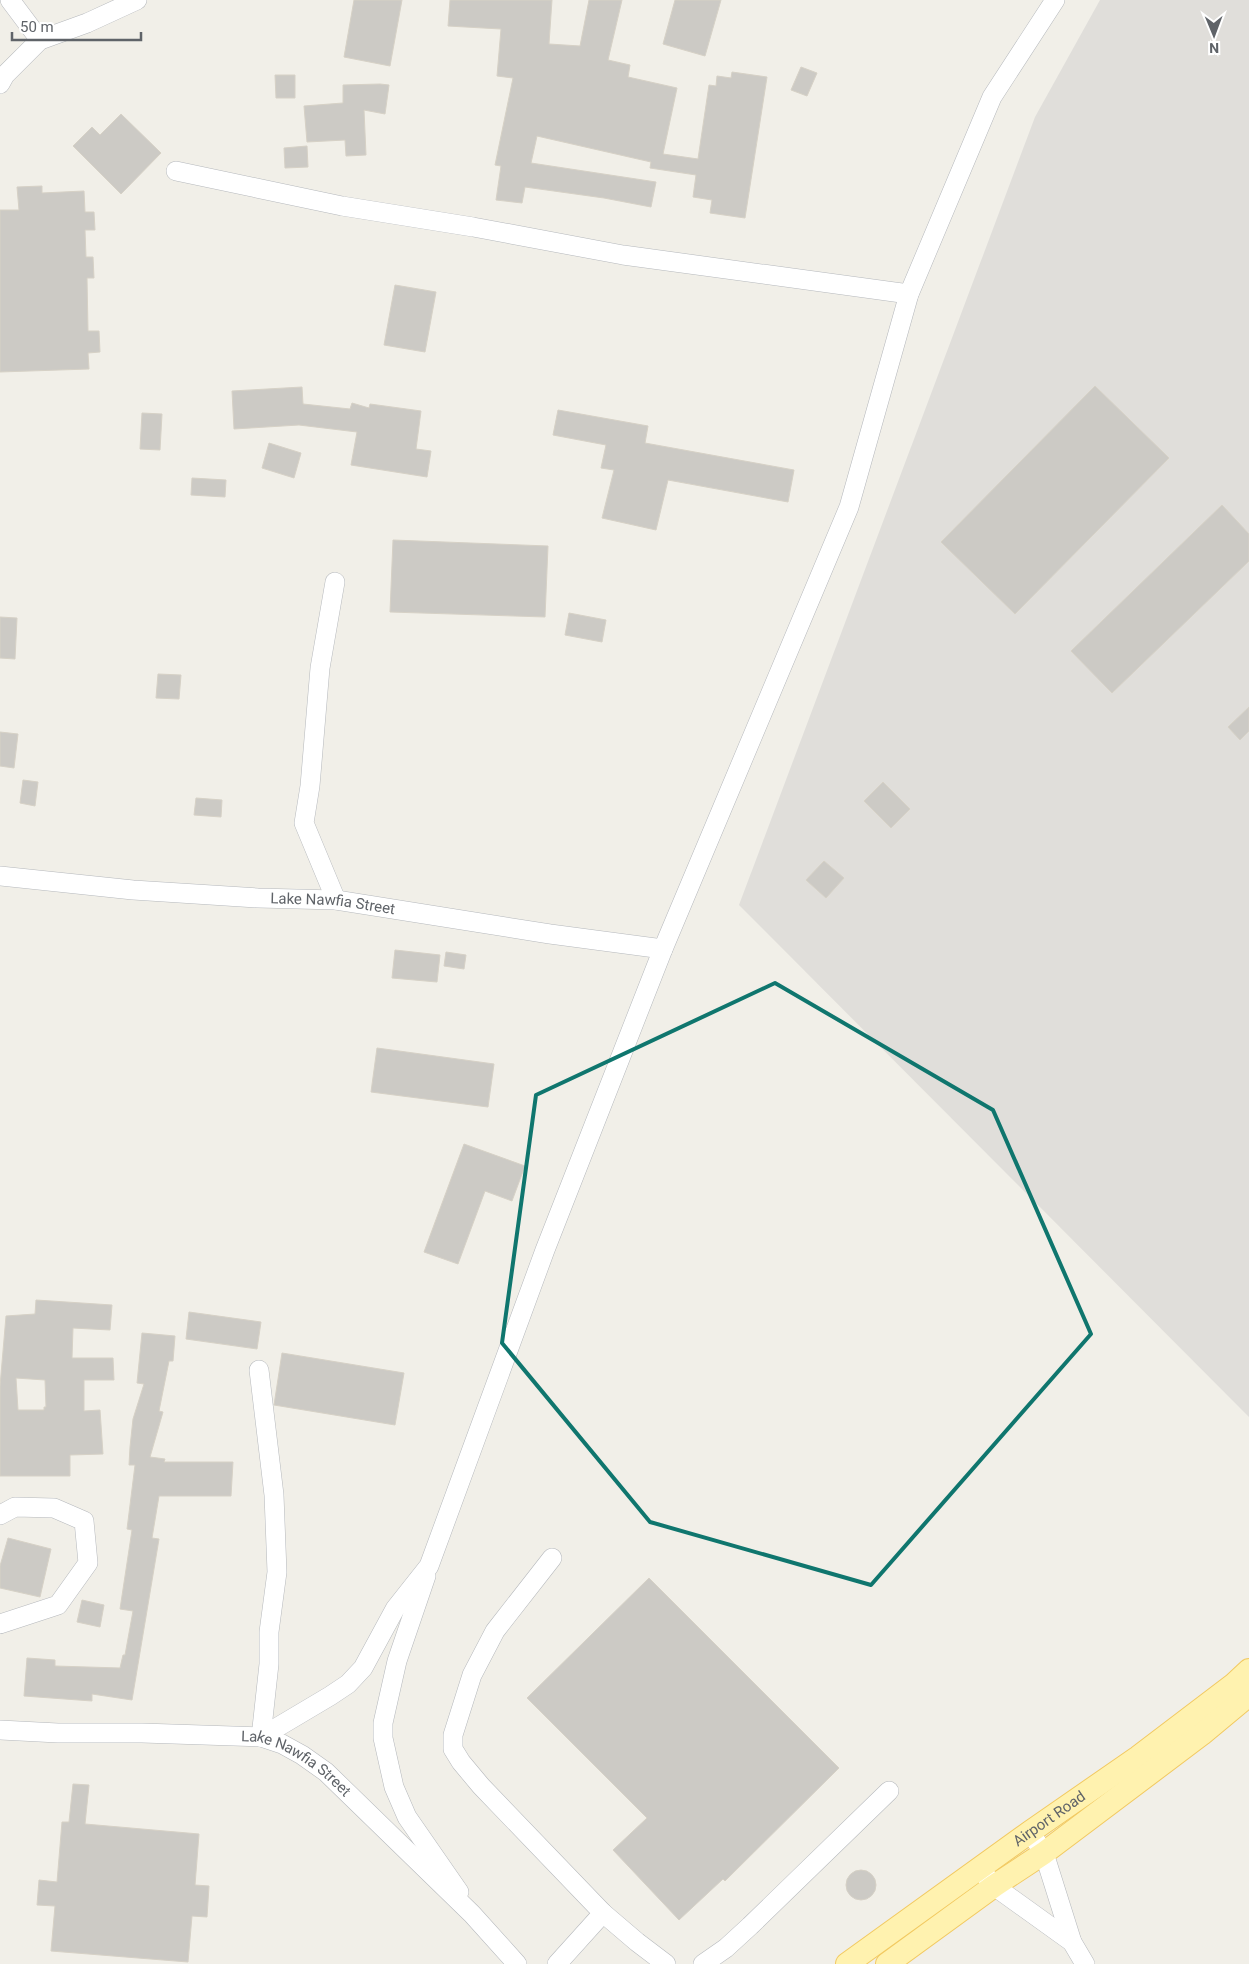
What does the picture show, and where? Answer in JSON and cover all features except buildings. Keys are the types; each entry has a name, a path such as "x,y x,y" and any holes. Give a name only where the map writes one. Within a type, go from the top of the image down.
{"main road":[{"name":"Airport Road","path":"847,1964 1138,1757 1234,1684 1249,1670"},
{"name":"Airport Road","path":"886,1964 994,1886 1044,1853 1202,1734 1249,1695"}],"street":[{"path":"10,0 40,40"},
{"path":"0,84 5,75 40,40 87,23 137,0"},
{"path":"472,1914 454,1884 407,1817 394,1787 383,1738 383,1723 393,1679 429,1566 545,1250 663,949 849,507 909,294 992,97 1055,0"},
{"path":"176,171 342,206 623,255 909,294"},
{"path":"335,582 320,668 310,786 304,823 336,900"},
{"name":"Lake Nawfia Street","path":"0,876 143,891 258,898 336,900 550,934 663,949"},
{"path":"260,1370 274,1495 277,1572 269,1632 269,1664 261,1736"},
{"path":"0,1515 15,1507 54,1508 84,1521 88,1563 58,1605 0,1624"},
{"path":"552,1558 495,1631 472,1675 453,1735 453,1749 481,1786 603,1913 666,1964"},
{"path":"261,1736 348,1684 363,1668 395,1609 429,1566"},
{"name":"Lake Nawfia Street","path":"0,1730 58,1733 261,1736 282,1744 326,1772 472,1914 517,1964"},
{"path":"703,1964 726,1948 750,1926 889,1791"},
{"path":"1030,1832 1044,1853 1072,1942 1085,1964"},
{"path":"980,1868 994,1886 1072,1942"},
{"path":"557,1964 603,1913"}],"highlighted area":[{"path":"775,983 993,1110 1091,1334 871,1585 650,1522 502,1343 536,1095"}],"shaded area":[{"path":"1100,0 1249,0 1249,1417 739,905 1035,117"}]}
